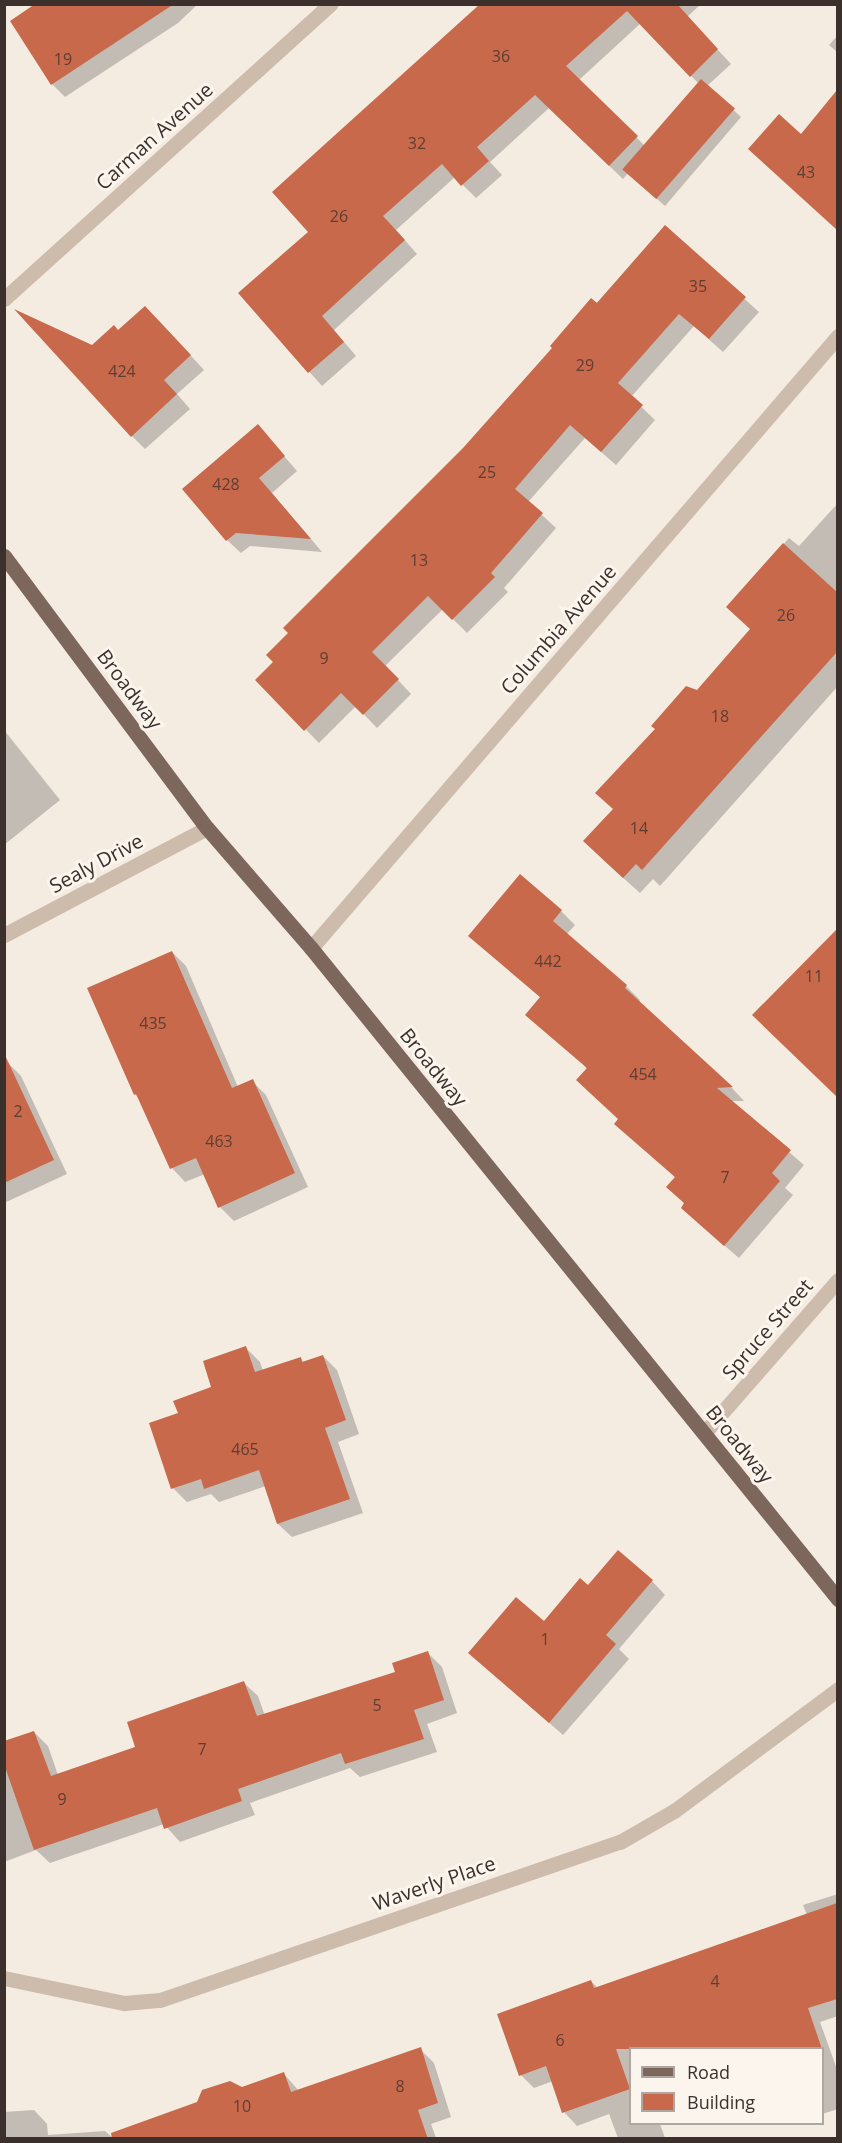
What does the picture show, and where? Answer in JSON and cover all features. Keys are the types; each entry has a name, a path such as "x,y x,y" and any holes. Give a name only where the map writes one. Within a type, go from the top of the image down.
{"main road":[{"name":"Broadway","path":"4,556 207,828 311,948 837,1599"}],"street":[{"name":"Carman Avenue","path":"4,300 331,4"},
{"name":"Columbia Avenue","path":"311,948 837,336"},
{"name":"Sealy Drive","path":"4,935 207,828"},
{"name":"Spruce Street","path":"704,1433 837,1280"},
{"name":"Waverly Place","path":"4,1978 124,2003 160,2000 620,1842 674,1810 837,1689"}],"building":[{"path":"35,4 174,4 51,85 10,21"},
{"path":"480,4 677,4 718,49 690,77 627,11 566,66 638,136 609,166 535,95 477,147 489,161 461,186 442,164 383,216 405,240 322,316 344,342 308,373 238,293 308,232 272,192"},
{"path":"701,79 735,109 656,199 622,170"},
{"path":"837,90 837,230 748,149 779,114 801,134"},
{"path":"665,225 746,297 709,339 679,314 618,383 643,405 601,452 570,425 515,489 543,513 491,573 495,577 452,620 428,596 372,652 399,679 363,715 341,693 304,731 255,680 273,662 266,655 288,633 283,628 463,448 552,348 550,346 591,298 597,303"},
{"path":"145,306 191,355 164,380 177,394 131,437 14,309 92,345 114,325 118,330"},
{"path":"258,424 285,456 259,478 311,539 236,533 226,541 182,489"},
{"path":"783,543 837,592 837,652 642,870 636,864 623,878 583,841 613,809 595,793 655,729 651,726 686,686 697,690 750,629 726,607"},
{"path":"520,874 562,910 553,921 627,985 625,988 733,1087 717,1088 791,1150 772,1173 780,1181 724,1246 681,1208 684,1203 666,1187 675,1177 614,1124 618,1119 576,1080 587,1068 525,1015 540,997 468,936"},
{"path":"837,929 837,1097 752,1015"},
{"path":"172,951 232,1088 253,1079 295,1173 218,1208 196,1158 170,1169 136,1094 134,1095 87,988"},
{"path":"4,1053 54,1160 4,1183"},
{"path":"246,1346 255,1372 301,1357 302,1362 323,1355 346,1420 325,1428 350,1499 277,1524 259,1470 204,1489 201,1479 171,1489 149,1423 178,1413 173,1401 211,1387 203,1361"},
{"path":"618,1550 653,1580 606,1635 616,1644 549,1723 468,1653 516,1597 544,1621 580,1578 588,1585"},
{"path":"428,1651 444,1700 414,1710 424,1739 345,1764 341,1753 238,1789 242,1801 164,1829 157,1808 34,1850 4,1764 4,1741 34,1731 51,1776 135,1747 127,1722 244,1681 257,1716 395,1672 392,1663"},
{"path":"837,1903 837,1999 808,2008 821,2047 629,2047 629,2049 616,2049 629,2089 562,2113 546,2066 519,2076 497,2014 591,1980 594,1988"},
{"path":"421,2047 438,2103 418,2110 428,2139 112,2139 111,2133 197,2102 202,2090 230,2081 242,2087 284,2072 291,2092"}]}
